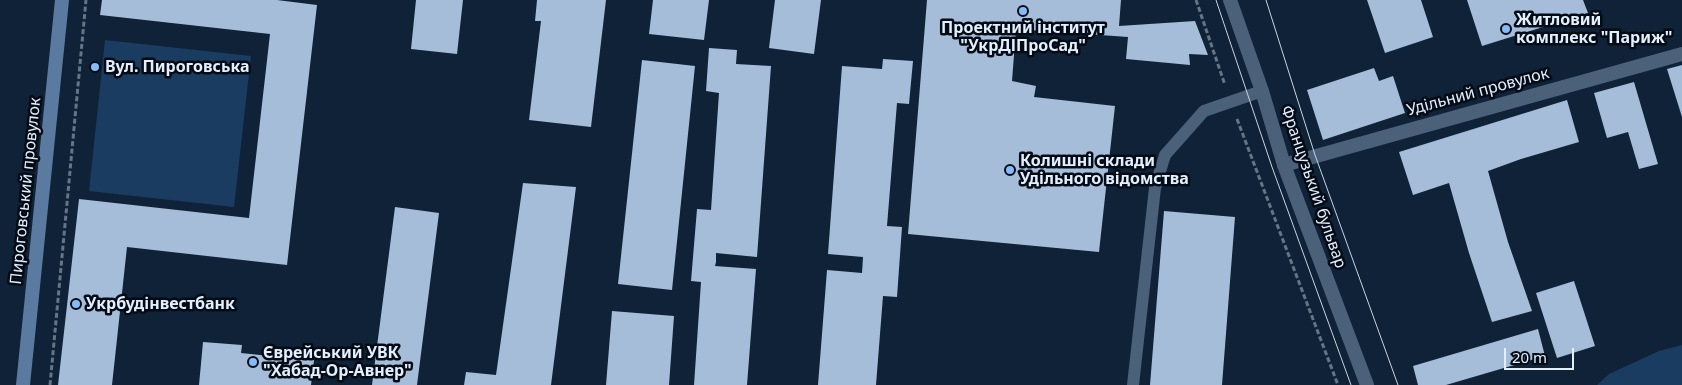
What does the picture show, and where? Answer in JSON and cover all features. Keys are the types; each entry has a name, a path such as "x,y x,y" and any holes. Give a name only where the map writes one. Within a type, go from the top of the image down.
{"main road":[{"name":"Пироговський провулок","path":"23,385 62,0"}],"street":[{"name":"Французький бульвар","path":"1230,0 1262,91 1284,165 1366,385"},
{"name":"Удільний провулок","path":"1284,165 1682,54"}],"lane":[{"path":"1133,385 1154,188 1165,155 1204,111 1262,91"}],"path":[{"path":"50,385 86,0"},
{"path":"1196,0 1231,102 1338,385"}],"shaded area":[{"path":"105,40 251,56 234,207 89,191"},
{"path":"1682,345 1682,385 1597,385 1609,374 1659,351"}],"building":[{"path":"102,0 277,0 317,5 287,265 127,247 112,385 58,385 79,199 249,218 270,34 100,15"},
{"path":"416,0 463,0 457,54 411,49"},
{"path":"537,0 606,0 591,127 529,120 541,21 535,21"},
{"path":"653,0 709,0 704,40 649,34"},
{"path":"775,0 821,0 814,54 769,48"},
{"name":"Колишні склади Удільного відомства","path":"927,0 1121,0 1119,26 1195,21 1208,55 1189,54 1190,65 1126,59 1128,37 1016,29 1012,81 1036,86 1034,97 1115,106 1099,252 908,234"},
{"path":"1367,0 1421,0 1433,37 1385,53"},
{"name":"Житловий комплекс \"Париж\"","path":"1467,0 1583,0 1588,13 1482,46"},
{"path":"709,48 737,50 736,64 771,66 757,257 716,253 715,266 756,269 747,385 694,385 701,282 691,281 697,209 711,210 719,93 706,91"},
{"path":"883,59 913,61 909,104 897,103 887,226 902,227 897,297 883,296 876,385 818,385 827,270 862,273 863,257 828,254 842,66 882,69"},
{"path":"642,60 695,66 672,290 618,284"},
{"path":"1682,65 1682,117 1667,69"},
{"path":"1374,68 1379,81 1393,76 1405,113 1323,140 1307,90"},
{"path":"1634,82 1658,164 1639,169 1628,132 1607,138 1594,93"},
{"path":"1567,100 1579,142 1488,171 1508,242 1532,311 1492,322 1469,253 1449,183 1413,195 1399,152"},
{"path":"523,183 576,187 551,385 464,385 466,372 496,375"},
{"path":"395,207 439,213 417,385 372,385"},
{"path":"1164,211 1235,217 1222,385 1150,385"},
{"path":"1574,281 1595,346 1557,358 1536,293"},
{"path":"612,311 674,316 669,385 606,385"},
{"path":"1538,329 1545,356 1446,385 1418,385 1413,366"},
{"path":"203,342 242,345 241,353 289,358 290,349 315,352 311,385 199,385"}],"tram line":[{"path":"1216,0 1272,167 1351,385"},
{"path":"1266,0 1315,155 1398,385"}],"place":[{"name":"Проектний інститут \"УкрДІПроСад\"","path":"1023,11"},
{"name":"Житловий комплекс \"Париж\"","path":"1506,29"},
{"name":"Вул. Пироговська","path":"95,67"},
{"name":"Колишні склади Удільного відомства","path":"1010,170"},
{"name":"Укрбудінвестбанк","path":"76,304"},
{"name":"Єврейський УВК \"Хабад-Ор-Авнер\"","path":"253,362"}]}
